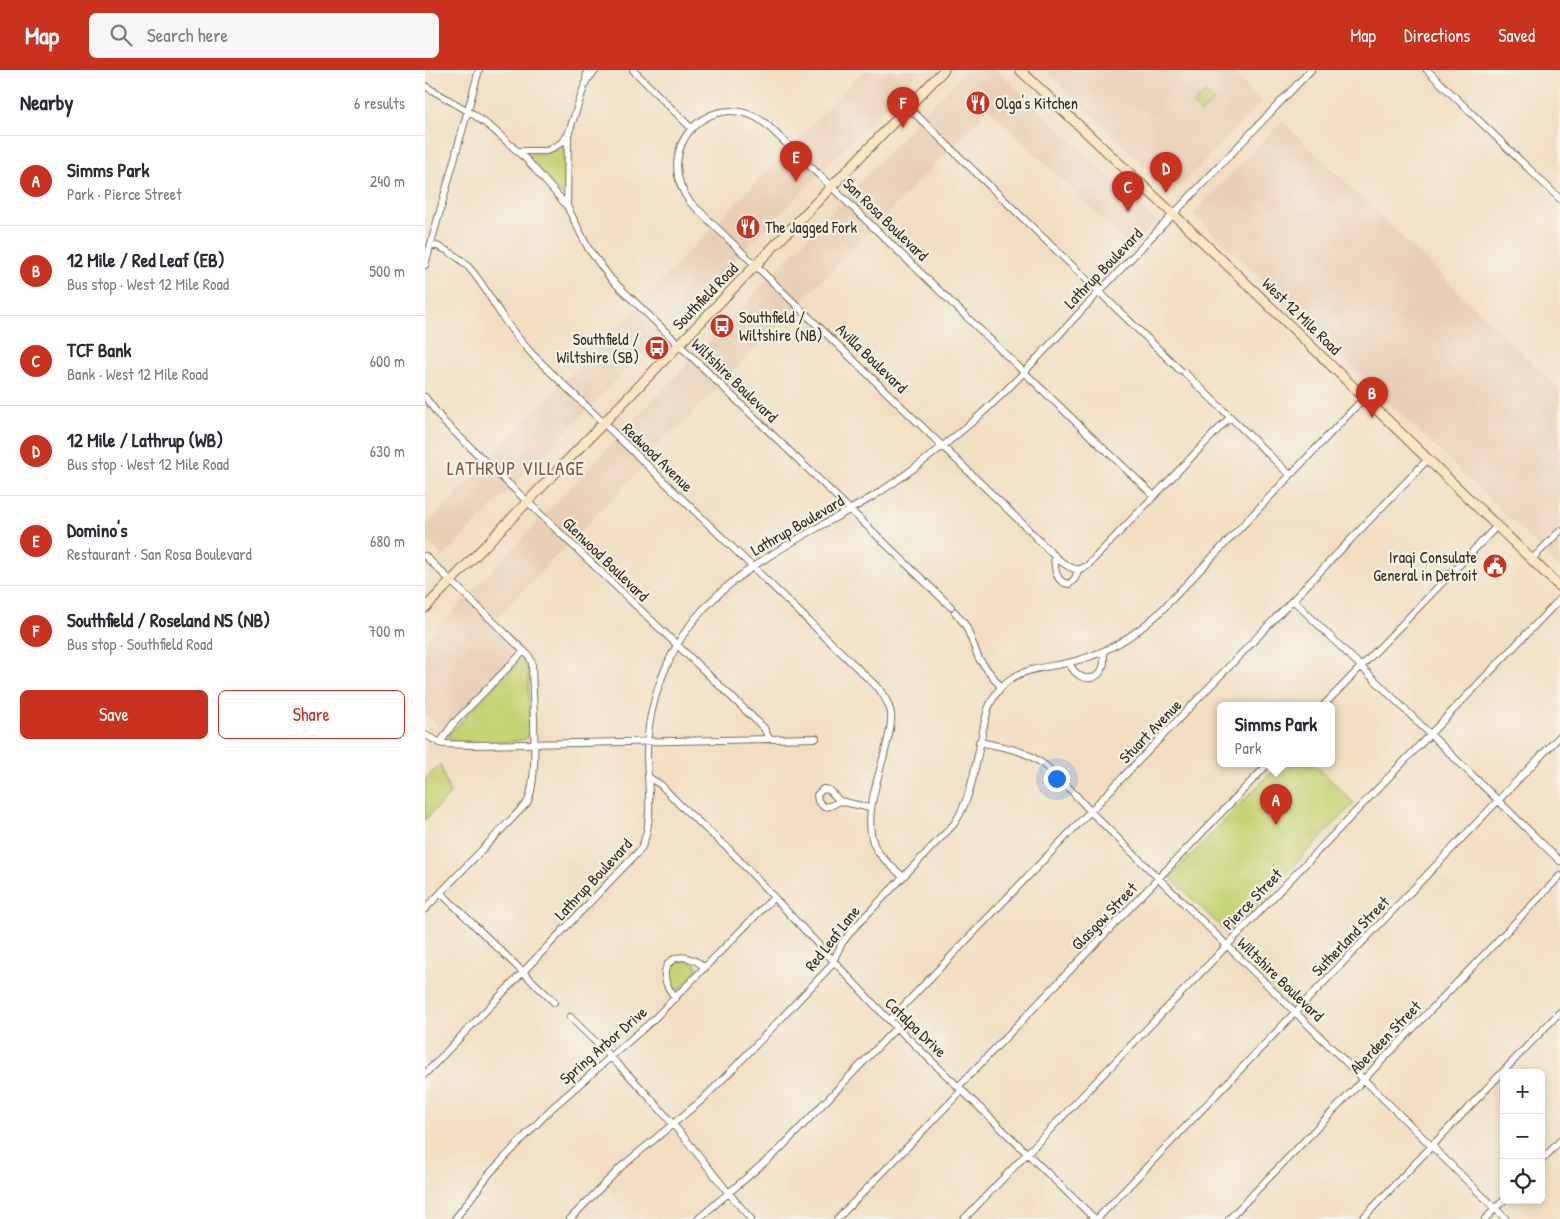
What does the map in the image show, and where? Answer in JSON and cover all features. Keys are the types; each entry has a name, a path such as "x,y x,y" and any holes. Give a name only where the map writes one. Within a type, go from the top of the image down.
{"main road":[{"name":"Southfield Road","path":"425,608 944,70"},
{"name":"West 12 Mile Road","path":"1020,70 1560,587"}],"street":[{"path":"425,265 479,70"},
{"path":"567,206 568,135 587,70"},
{"path":"585,81 595,70"},
{"path":"633,70 691,128"},
{"name":"Lathrup Boulevard","path":"425,1074 641,849 646,840 648,809 647,741 654,702 665,670 677,645 690,625 713,598 752,567 850,510 905,475 943,446 999,397 1311,70"},
{"path":"1427,70 1560,199"},
{"name":"Wiltshire Boulevard","path":"425,86 467,110 518,151 567,206 588,248 603,269 623,291 953,609 966,626 979,659 1001,687"},
{"path":"908,107 1290,475"},
{"name":"San Rosa Boulevard","path":"691,128 711,115 724,111 737,111 755,116 771,128 1154,496"},
{"name":"Avilla Boulevard","path":"691,128 683,141 677,160 678,180 682,190 695,207 1054,555 1066,565 1078,570"},
{"path":"518,151 547,151 561,143 568,135"},
{"name":"Redwood Avenue","path":"431,244 454,254 473,270 521,343 877,687 890,709 891,726 870,808 870,828 876,847 886,861 903,877"},
{"name":"Glenwood Boulevard","path":"425,397 444,422 764,728 769,739"},
{"name":"Red Leaf Lane","path":"570,1219 610,1177 701,1100 732,1070 826,972 849,933 948,831 959,816 968,794 988,709 1001,687 1012,677 1028,670 1069,663 1103,652 1126,639 1152,620 1364,398"},
{"path":"1054,555 1055,569 1059,579 1065,584 1072,582 1078,570 1087,566 1230,417"},
{"name":"Stuart Avenue","path":"889,1020 1230,668 1428,459"},
{"path":"1327,702 1497,526"},
{"path":"1532,560 1560,530"},
{"path":"425,556 529,656 532,662 534,743 532,794 527,803 425,910"},
{"name":"Pierce Street","path":"964,1219 1560,599"},
{"path":"1293,600 1560,862"},
{"path":"440,743 464,712 524,651"},
{"path":"1069,663 1079,676 1093,677 1103,667 1103,652"},
{"path":"425,735 440,743 475,745 816,738"},
{"name":"Sutherland Street","path":"1096,1219 1560,736"},
{"name":"Wiltshire Boulevard","path":"979,742 1021,752 1041,762 1058,776 1090,811 1506,1219"},
{"name":"Glasgow Street","path":"837,1219 874,1183 960,1088 1265,767"},
{"name":"Catalpa Drive","path":"648,777 661,785 679,805 725,846 889,1020 1096,1219"},
{"path":"840,801 870,808"},
{"name":"Aberdeen Street","path":"1229,1219 1560,876"},
{"path":"441,893 554,1002"},
{"name":"Spring Arbor Drive","path":"455,1219 491,1173 526,1134 558,1102 646,1027 774,898"},
{"path":"676,998 668,988 665,980 665,971 669,964 679,957 685,956 692,958 705,968"},
{"path":"1362,1219 1560,1012"},
{"path":"570,1018 611,1057 673,1123 751,1219"},
{"path":"698,1219 729,1194 791,1138 897,1028"},
{"path":"1543,1159 1560,1141"},
{"path":"1485,1219 1500,1204"}],"shaded area":[{"path":"864,70 921,70 443,557 425,539 425,526"},
{"path":"966,70 997,70 1156,222 1132,248 989,109 675,431 670,432 644,458 648,462 495,619 524,648 443,731 425,714 425,641"},
{"path":"1045,70 1229,70 1262,101 1173,194"},
{"path":"1282,121 1560,390 1560,569 1193,214"}],"green space":[{"path":"1205,93 1214,101 1201,113 1193,105"},
{"path":"561,147 564,150 565,189 561,194 529,158 531,154 545,153"},
{"path":"523,658 527,658 528,663 530,732 527,738 478,743 450,741 448,736 451,732"},
{"path":"440,764 450,794 425,820 425,780"},
{"path":"1276,767 1317,767 1354,803 1228,934 1170,877"},
{"path":"687,960 696,965 697,970 680,989 675,990 668,978 669,971 676,963"}],"place":[{"name":"Olga's Kitchen","path":"978,103"},
{"name":"Southfield / Roseland NS (NB)","path":"903,128"},
{"name":"Domino's","path":"796,182"},
{"name":"12 Mile / Lathrup (WB)","path":"1166,193"},
{"name":"TCF Bank","path":"1128,212"},
{"name":"The Jagged Fork","path":"748,227"},
{"name":"Southfield / Wiltshire (NB)","path":"722,326"},
{"name":"Southfield / Wiltshire (SB)","path":"657,348"},
{"name":"12 Mile / Red Leaf (EB)","path":"1372,418"},
{"name":"Iraqi Consulate General in Detroit","path":"1495,566"},
{"name":"Simms Park","path":"1276,825"}],"district":[{"name":"LATHRUP VILLAGE","path":"516,468"}]}
